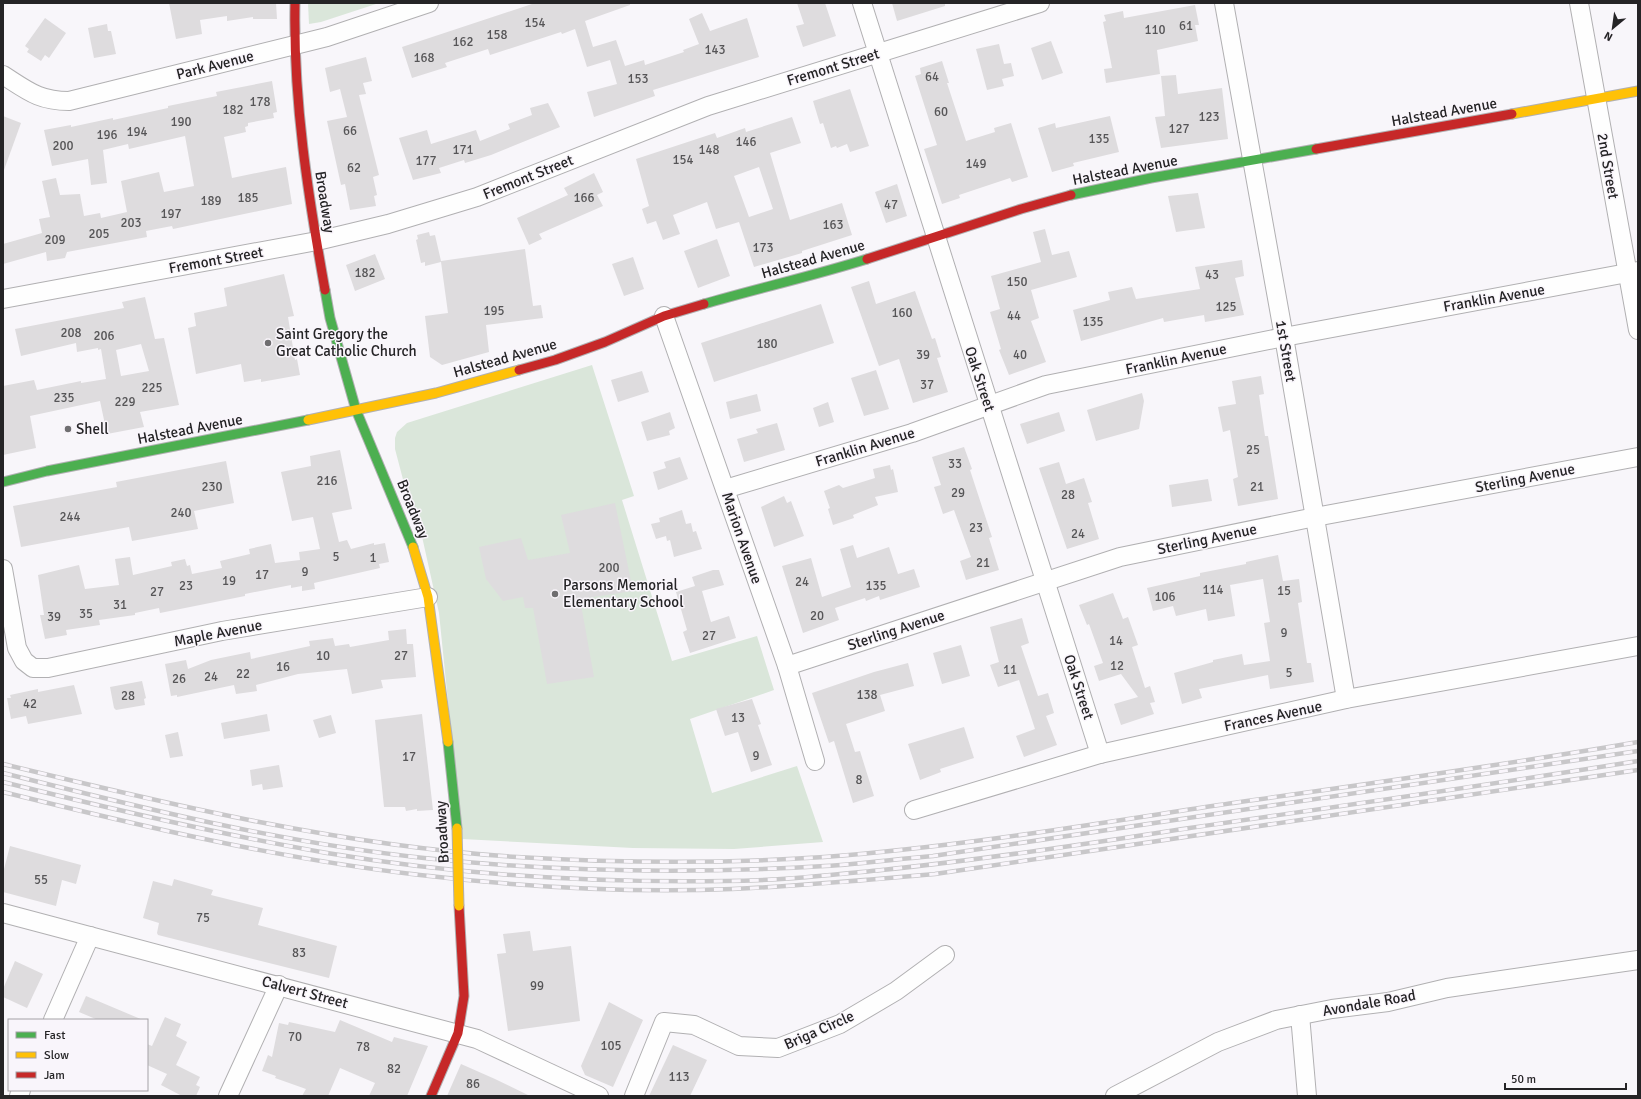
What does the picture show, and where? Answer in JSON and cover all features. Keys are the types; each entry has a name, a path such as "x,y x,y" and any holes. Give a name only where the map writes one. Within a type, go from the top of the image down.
{"street":[{"name":"Broadway","path":"295,3 294,46 297,100 310,207 330,318 356,410 413,547 428,596 446,714 457,828 458,906 464,996 458,1033 431,1096"},
{"name":"Park Avenue","path":"3,75 40,98 54,101 69,101 294,46 327,37 430,3"},
{"name":"Oak Street","path":"862,3 988,406 1100,754"},
{"name":"Fremont Street","path":"3,298 317,241 388,224 477,197 708,106 1040,3"},
{"name":"1st Street","path":"1224,3 1284,337 1346,700"},
{"name":"2nd Street","path":"1579,3 1596,99 1633,272 1638,330"},
{"name":"Halstead Avenue","path":"3,482 97,460 436,393 555,360 605,342 664,316 748,291 820,274 936,236 1068,196 1151,178 1252,162 1638,92"},
{"name":"Franklin Avenue","path":"725,489 912,433 1046,385 1284,337 1633,272"},
{"name":"Marion Avenue","path":"664,316 787,666 815,762"},
{"name":"Sterling Avenue","path":"787,666 1120,557 1315,517 1638,456"},
{"name":"Maple Avenue","path":"3,569 17,648 24,661 33,668 48,668 222,631 428,596"},
{"name":"Frances Avenue","path":"914,810 1100,754 1346,700 1638,646"},
{"name":"Calvert Street","path":"3,913 458,1033 477,1039 599,1096"},
{"path":"52,1019 90,936"},
{"name":"Briga Circle","path":"634,1096 664,1022 694,1025 740,1046 778,1048 840,1024 896,991 945,955"},
{"name":"Avondale Road","path":"1115,1096 1218,1042 1276,1020 1332,1009 1388,1002 1447,988 1638,960"},
{"path":"228,1096 279,985"},
{"path":"1300,1015 1307,1096"}],"shaded area":[{"path":"308,3 379,3 321,22 309,24"},
{"path":"592,365 634,496 622,500 672,661 757,636 774,690 690,719 712,793 797,766 823,842 734,849 633,848 462,839 439,613 421,532 405,487 395,449 395,438 397,432 407,423"}],"building":[{"path":"169,3 276,3 277,19 253,19 253,17 227,21 227,16 200,20 202,34 176,39"},
{"path":"535,3 630,3 630,5 585,21 593,47 616,40 625,66 644,60 645,65 684,52 683,50 699,44 689,19 702,13 710,31 747,18 759,57 653,90 655,96 594,117 587,92 617,84 610,60 587,67 575,29 562,34 561,32 490,55 488,49 445,63 447,67 412,78 402,47"},
{"path":"797,3 825,3 836,36 803,47 796,26 804,24"},
{"path":"892,3 945,3 945,6 897,21"},
{"path":"1195,5 1199,25 1195,25 1198,41 1157,50 1160,74 1106,83 1104,69 1112,68 1103,22 1106,21 1104,15 1123,11 1124,18"},
{"path":"45,18 66,33 49,58 45,55 41,61 27,52 29,49 25,46"},
{"path":"107,24 108,31 111,31 116,54 94,58 88,28"},
{"path":"1051,41 1063,73 1042,80 1031,48"},
{"path":"999,44 1004,64 1011,63 1014,76 1002,79 1004,86 987,90 976,49"},
{"path":"366,57 372,81 363,83 366,94 359,95 379,175 373,177 377,195 374,196 376,206 350,210 345,184 341,185 327,121 347,117 340,89 330,92 325,68"},
{"path":"942,61 949,83 947,83 966,141 995,132 994,128 1011,123 1028,177 1012,182 1010,178 959,195 960,198 942,204 924,149 937,145 915,76 921,74 920,68"},
{"path":"1176,75 1178,94 1222,88 1228,139 1161,148 1155,117 1165,116 1161,76"},
{"path":"272,81 277,112 273,113 274,118 248,123 248,126 245,127 246,132 224,137 232,178 286,167 292,204 173,229 172,226 146,231 147,237 67,252 65,258 47,261 46,252 3,264 3,244 42,233 39,219 50,217 42,181 56,178 60,195 80,194 84,216 100,213 101,218 127,212 121,181 159,172 164,192 194,186 185,136 129,149 128,144 103,150 107,183 91,185 88,159 52,166 44,130 71,125 71,127 113,118 113,120 168,108 168,106 217,96 216,92"},
{"path":"850,89 869,146 850,152 847,144 837,148 836,146 831,148 823,123 820,124 813,101"},
{"path":"548,103 560,127 491,155 465,163 464,160 439,168 441,173 413,180 399,138 427,130 431,144 476,130 480,141 510,129 508,124 532,115 530,108"},
{"path":"3,116 21,123 4,170 3,169"},
{"path":"1110,116 1119,152 1073,163 1074,166 1052,172 1038,128 1055,123 1056,128"},
{"path":"792,117 801,143 770,153 790,220 842,203 852,235 802,251 802,253 754,267 739,222 716,229 707,202 673,215 680,234 663,240 656,221 647,224 642,209 649,206 636,159 715,133 717,138 745,128 746,132","holes":["759,167 773,209 749,217 734,176"]},
{"path":"594,173 603,192 597,195 603,206 539,234 542,239 529,245 517,218 568,195 564,188"},
{"path":"897,184 907,216 886,223 875,192"},
{"path":"1198,193 1205,228 1176,232 1168,196"},
{"path":"1045,229 1052,255 1069,251 1077,277 1031,290 1039,318 1031,321 1046,362 1009,375 999,350 1001,349 990,312 1000,309 991,276 1041,262 1033,232"},
{"path":"429,232 430,236 435,235 441,261 525,249 533,306 541,305 543,318 486,325 489,352 442,365 430,357 425,316 448,313 441,262 425,266 425,262 421,263 416,240 418,239 417,235"},
{"path":"717,239 730,276 698,288 684,251"},
{"path":"375,254 385,279 355,291 346,265"},
{"path":"633,257 644,289 624,296 612,264"},
{"path":"1242,260 1244,276 1235,278 1244,315 1205,322 1204,315 1164,322 1163,318 1081,341 1073,310 1110,300 1108,292 1132,287 1136,299 1200,289 1195,267"},
{"name":"Saint Gregory the Great Catholic Church","path":"284,274 294,316 288,317 295,360 297,359 300,375 261,382 261,379 244,382 241,364 196,374 188,328 196,326 194,313 227,306 224,288"},
{"path":"869,281 876,304 915,291 932,339 935,338 941,357 937,358 948,392 913,403 899,359 879,366 851,287"},
{"path":"145,297 155,339 164,338 179,405 140,412 144,427 107,434 100,401 30,416 36,448 3,455 3,386 34,380 37,390 81,381 81,383 106,379 101,349 98,350 98,348 77,352 76,343 21,356 15,329 124,308 122,302","holes":["141,344 149,371 121,376 116,350"]},
{"path":"821,304 834,343 714,382 701,343"},
{"path":"876,370 889,409 864,416 851,378"},
{"path":"642,371 649,392 618,402 611,380"},
{"path":"1261,376 1264,394 1259,395 1265,436 1268,436 1278,499 1238,506 1233,479 1238,477 1230,430 1223,432 1218,407 1236,404 1232,381"},
{"path":"1142,393 1144,401 1139,429 1096,441 1087,410"},
{"path":"757,394 761,411 730,419 726,402"},
{"path":"828,402 834,422 819,427 813,408"},
{"path":"670,412 675,428 669,431 670,435 647,441 641,422"},
{"path":"1059,412 1065,431 1027,444 1020,424"},
{"path":"777,423 785,450 744,462 737,439 758,433 756,429"},
{"path":"964,447 992,537 989,538 999,570 966,580 960,561 971,557 954,510 943,514 934,487 941,485 932,457"},
{"path":"340,450 352,509 332,513 339,542 347,540 351,549 374,543 374,545 385,543 389,562 379,564 380,568 314,583 315,589 302,591 302,586 291,588 291,585 160,613 159,608 135,613 135,615 99,620 100,625 66,630 67,635 45,639 40,615 44,615 38,575 79,565 85,589 119,585 115,559 130,557 133,575 172,566 171,562 185,559 187,566 190,565 192,574 222,568 220,561 250,554 249,549 271,544 275,563 300,560 299,552 320,549 313,517 292,521 281,472 311,466 310,456"},
{"path":"680,457 688,479 658,490 653,472 666,468 664,462"},
{"path":"226,461 234,503 194,511 198,529 132,541 129,527 21,547 13,506 117,487 116,482"},
{"path":"1059,462 1066,484 1084,478 1092,502 1088,503 1099,539 1067,549 1039,468"},
{"path":"890,465 891,470 893,469 898,492 875,497 878,505 853,515 854,518 833,525 828,509 830,508 824,491 839,485 843,488 875,478 873,469"},
{"path":"1208,479 1212,501 1172,507 1169,485"},
{"path":"784,496 787,503 791,501 804,536 774,547 761,507"},
{"name":"Parsons Memorial Elementary School","path":"615,503 633,591 580,599 594,677 547,684 533,608 525,608 523,597 503,601 486,579 479,547 521,538 528,560 570,553 561,515"},
{"path":"682,510 686,524 691,523 693,532 696,531 702,549 674,557 670,540 667,541 666,536 656,539 651,524 660,522 659,518"},
{"path":"853,545 857,558 889,547 898,574 914,569 920,587 880,600 879,596 866,601 865,598 835,608 839,620 803,633 782,566 811,558 822,597 851,587 840,549"},
{"path":"1278,555 1283,581 1299,579 1302,602 1298,603 1307,663 1311,663 1314,682 1270,689 1268,675 1199,689 1202,698 1182,704 1174,673 1213,662 1213,660 1242,654 1244,665 1270,661 1264,623 1270,622 1263,579 1230,585 1235,616 1208,621 1206,609 1176,616 1173,606 1153,611 1147,588 1200,576 1200,573 1246,564 1246,562"},
{"path":"713,570 719,570 724,585 702,591 711,622 729,616 736,638 690,653 683,632 687,630 676,592 695,586 692,577"},
{"path":"1113,593 1123,619 1128,617 1138,645 1132,647 1145,688 1150,686 1155,702 1150,703 1154,714 1121,725 1114,704 1138,697 1121,674 1099,681 1094,666 1103,663 1089,624 1087,625 1079,605"},
{"path":"1022,618 1029,643 1021,646 1038,696 1048,693 1054,713 1046,716 1057,745 1024,757 1016,736 1035,729 1019,680 998,687 990,665 999,662 990,627"},
{"path":"406,629 407,644 413,644 416,677 381,680 383,688 352,694 347,669 298,674 256,685 257,691 236,694 234,685 177,697 177,695 171,696 165,664 186,660 188,669 211,660 250,652 251,659 310,646 309,641 333,638 335,646 349,644 350,647 389,640 388,631"},
{"path":"961,645 970,676 942,684 933,653"},
{"path":"908,663 914,686 880,695 885,711 846,724 855,752 860,751 874,796 853,803 834,741 829,743 812,693 874,672"},
{"path":"142,681 146,698 144,699 145,705 116,710 114,708 110,687"},
{"path":"74,685 82,714 28,724 26,716 11,719 7,698 11,698 10,695 38,689 38,692"},
{"path":"752,699 761,724 758,725 772,765 751,772 738,732 725,736 716,709"},
{"path":"267,714 270,731 224,739 221,723"},
{"path":"422,714 433,810 417,811 417,809 406,811 405,807 384,807 375,720"},
{"path":"331,715 336,733 319,738 313,720"},
{"path":"964,727 974,758 940,769 941,772 920,780 908,744"},
{"path":"178,732 183,756 170,758 165,735"},
{"path":"279,765 283,787 263,790 262,784 252,786 250,770"},
{"path":"10,846 81,865 76,884 62,880 56,906 3,892 3,873"},
{"path":"174,879 213,890 211,895 263,908 258,925 337,946 329,978 158,935 159,923 143,918 153,881 172,886"},
{"path":"530,931 533,951 571,946 580,1021 508,1031 497,954 506,953 503,934"},
{"path":"15,961 43,974 27,1008 3,997 3,989"},
{"path":"86,996 141,1019 96,1019 79,1012"},
{"path":"609,1002 643,1020 613,1087 585,1075 581,1066"},
{"path":"165,1017 181,1024 176,1036 187,1042 176,1065 200,1077 196,1085 200,1087 196,1096 182,1096 161,1085 167,1074 148,1065 148,1044 152,1046"},
{"path":"340,1020 392,1042 394,1037 428,1046 407,1096 369,1096 375,1083 340,1068 328,1096 302,1096 306,1089 275,1078 276,1076 262,1071 268,1055 272,1057 279,1023 288,1025 289,1022 335,1032"},
{"path":"673,1045 707,1060 690,1096 649,1096"},
{"path":"461,1064 495,1079 530,1096 447,1096"}],"railway":[{"path":"3,764 194,809 322,834 387,844 452,852 517,857 594,861 709,862 824,857 874,853 973,841 1072,828 1638,742"},
{"path":"3,773 212,823 265,834 371,851 474,863 574,869 674,871 775,869 933,856 1638,751"},
{"path":"3,782 205,829 286,846 376,861 475,872 575,879 625,881 725,881 823,876 990,857 1638,761"},
{"path":"3,792 158,829 262,851 367,868 420,875 537,886 693,890 859,881 935,874 1638,770"}],"traffic: fast":[{"path":"1071,195 1151,178 1316,149"},
{"path":"704,304 867,259"},
{"path":"325,290 330,318 356,410 413,547"},
{"path":"3,482 47,471 308,420"},
{"path":"448,742 457,828"}],"traffic: slow":[{"path":"1512,114 1638,91"},
{"path":"308,420 436,393 519,370"},
{"path":"413,547 428,597 448,742"},
{"path":"457,828 459,906"}],"traffic: jam":[{"path":"295,3 296,75 299,111 313,219 325,290"},
{"path":"1316,149 1512,114"},
{"path":"867,259 1021,209 1071,195"},
{"path":"519,370 555,360 605,342 664,316 704,304"},
{"path":"431,1096 458,1033 464,996 459,906"}],"place":[{"name":"Saint Gregory the Great Catholic Church","path":"268,343"},
{"name":"Shell","path":"68,429"},
{"name":"Parsons Memorial Elementary School","path":"555,594"}]}
